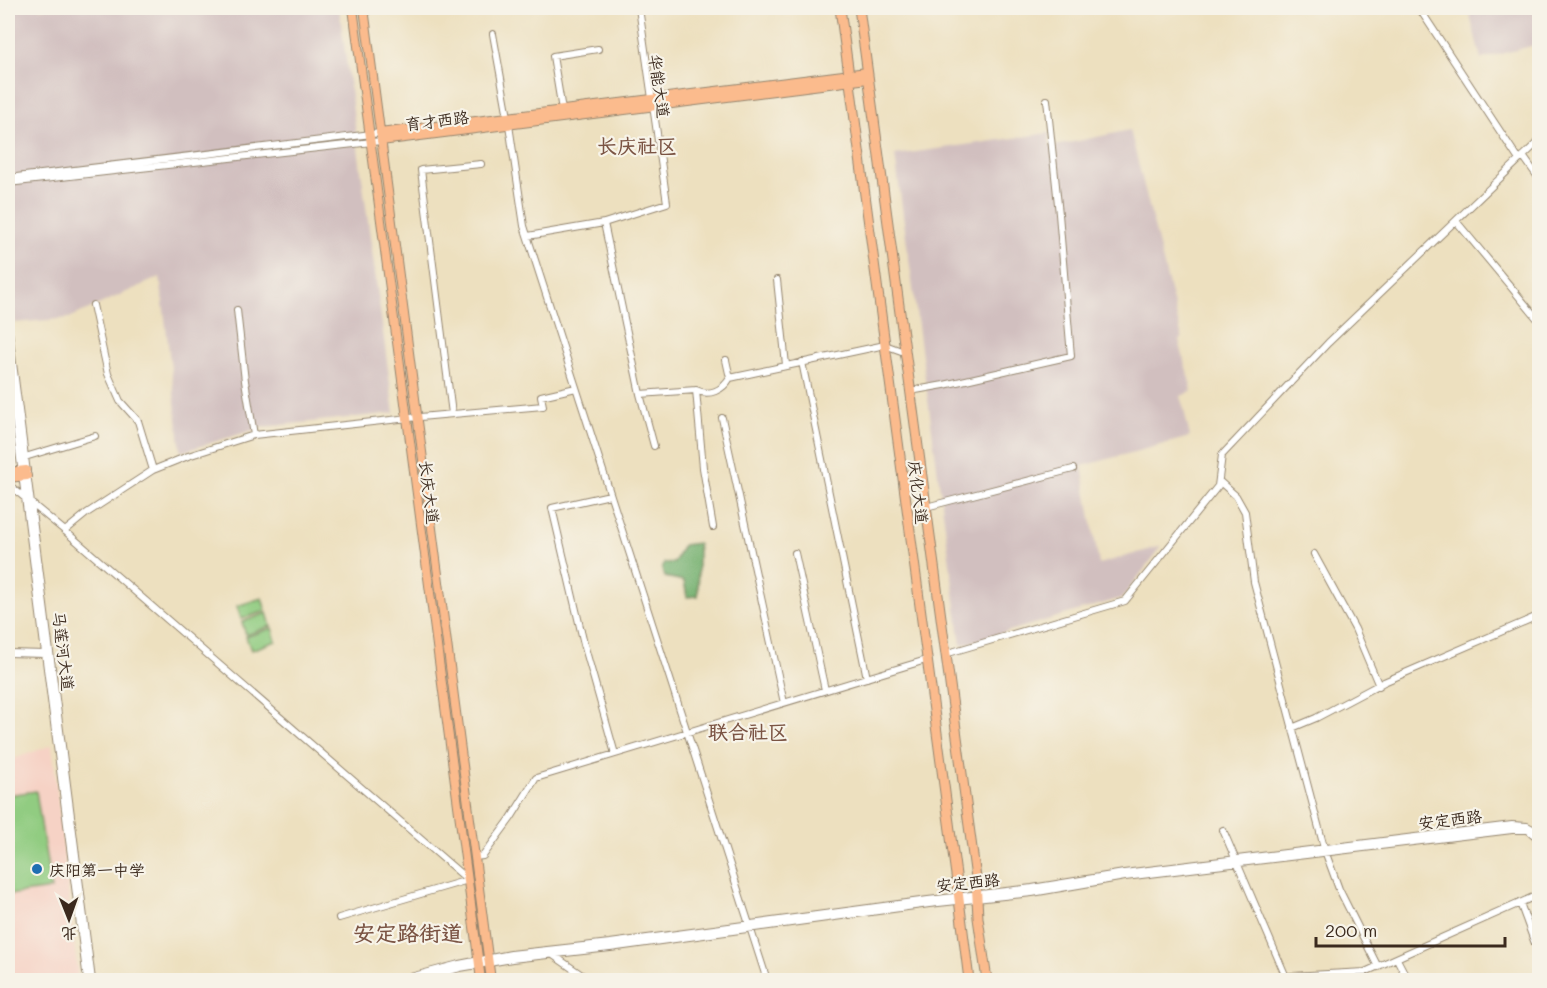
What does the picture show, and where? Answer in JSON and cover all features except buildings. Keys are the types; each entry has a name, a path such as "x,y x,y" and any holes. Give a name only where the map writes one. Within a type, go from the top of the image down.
{"highway":[{"name":"庆化大道","path":"840,8 969,981"},
{"name":"庆化大道","path":"859,8 976,878 987,981"}],"main road":[{"name":"长庆大道","path":"353,8 481,981"},
{"name":"长庆大道","path":"364,8 491,981"},
{"name":"育才西路","path":"381,137 868,75"},
{"name":"育才西路","path":"508,121 562,110 651,103"},
{"path":"8,472 24,473"},
{"path":"8,478 24,473"}],"street":[{"name":"华能大道","path":"604,224 665,204 637,8"},
{"path":"1419,8 1521,158 1539,180"},
{"path":"493,34 524,226 767,981"},
{"path":"562,110 553,56 598,49"},
{"path":"910,391 1071,356 1047,100"},
{"name":"育才西路","path":"8,178 381,137"},
{"name":"育才西路","path":"8,183 370,138"},
{"path":"945,654 1125,602 1218,486 1221,455 1328,343 1539,140"},
{"path":"452,414 421,170 481,164"},
{"path":"1456,220 1539,322"},
{"path":"528,237 604,224 640,394 654,446"},
{"path":"777,280 786,365"},
{"path":"93,305 111,381 120,401 138,421 153,470"},
{"path":"237,310 254,435"},
{"name":"马莲河大道","path":"8,324 25,457 25,498 87,981"},
{"path":"730,378 885,345 904,352"},
{"path":"640,394 696,390 702,393 717,390 730,378 726,360"},
{"path":"802,362 867,678"},
{"name":"马莲河大道","path":"8,365 24,473 31,503 92,981"},
{"path":"65,531 87,513 153,470 254,435 543,406 541,396 576,388"},
{"path":"696,390 703,468 712,527"},
{"path":"723,418 784,703"},
{"path":"25,457 95,436"},
{"path":"926,507 1073,469"},
{"path":"1219,481 1236,496 1245,512 1254,582 1325,851 1339,890 1378,967"},
{"path":"8,484 468,880"},
{"path":"610,495 552,508 584,644 615,754"},
{"path":"795,553 825,690"},
{"path":"1314,554 1355,629 1379,686"},
{"path":"1292,728 1379,686 1539,615"},
{"path":"8,654 45,654"},
{"path":"475,858 483,856 511,818 536,778 926,660"},
{"name":"安定西路","path":"1325,851 1512,825 1527,825 1539,833"},
{"path":"1223,830 1286,976"},
{"name":"安定西路","path":"399,981 488,960 977,897 1124,873 1512,830 1528,830 1539,840"},
{"path":"339,918 468,880"},
{"path":"1214,981 1273,979 1286,976 1301,978 1365,972 1539,894"},
{"path":"1520,903 1539,957"},
{"path":"549,952 589,981"},
{"path":"1396,959 1408,981"},
{"path":"442,981 448,969"},
{"name":"安定西路","path":"416,981 448,969"},
{"path":"1351,973 1353,981"}],"shaded area":[{"path":"8,8 339,8 394,413 263,427 181,452 160,277 69,318 15,323 8,262"},
{"path":"1468,8 1539,8 1539,44 1481,59"},
{"path":"1130,130 1182,338 1179,340 1192,391 1181,396 1190,437 1082,466 1099,564 1162,546 1122,598 961,645 895,155 1049,133 1050,147"},
{"name":"庆阳第一中学","path":"52,745 78,978 8,980 8,761"}],"green space":[{"path":"698,543 698,596 687,597 684,581 665,577 662,569 664,563 674,563 683,545"},
{"path":"262,598 266,611 241,619 237,606"},
{"path":"267,613 271,626 246,635 242,622"},
{"path":"272,628 276,641 251,650 246,637"},
{"path":"36,791 51,889 8,895 8,795"}],"place":[{"name":"庆阳第一中学","path":"37,869"}],"district":[{"name":"长庆社区","path":"637,145"},
{"name":"联合社区","path":"748,731"},
{"name":"安定路街道","path":"408,932"}]}
